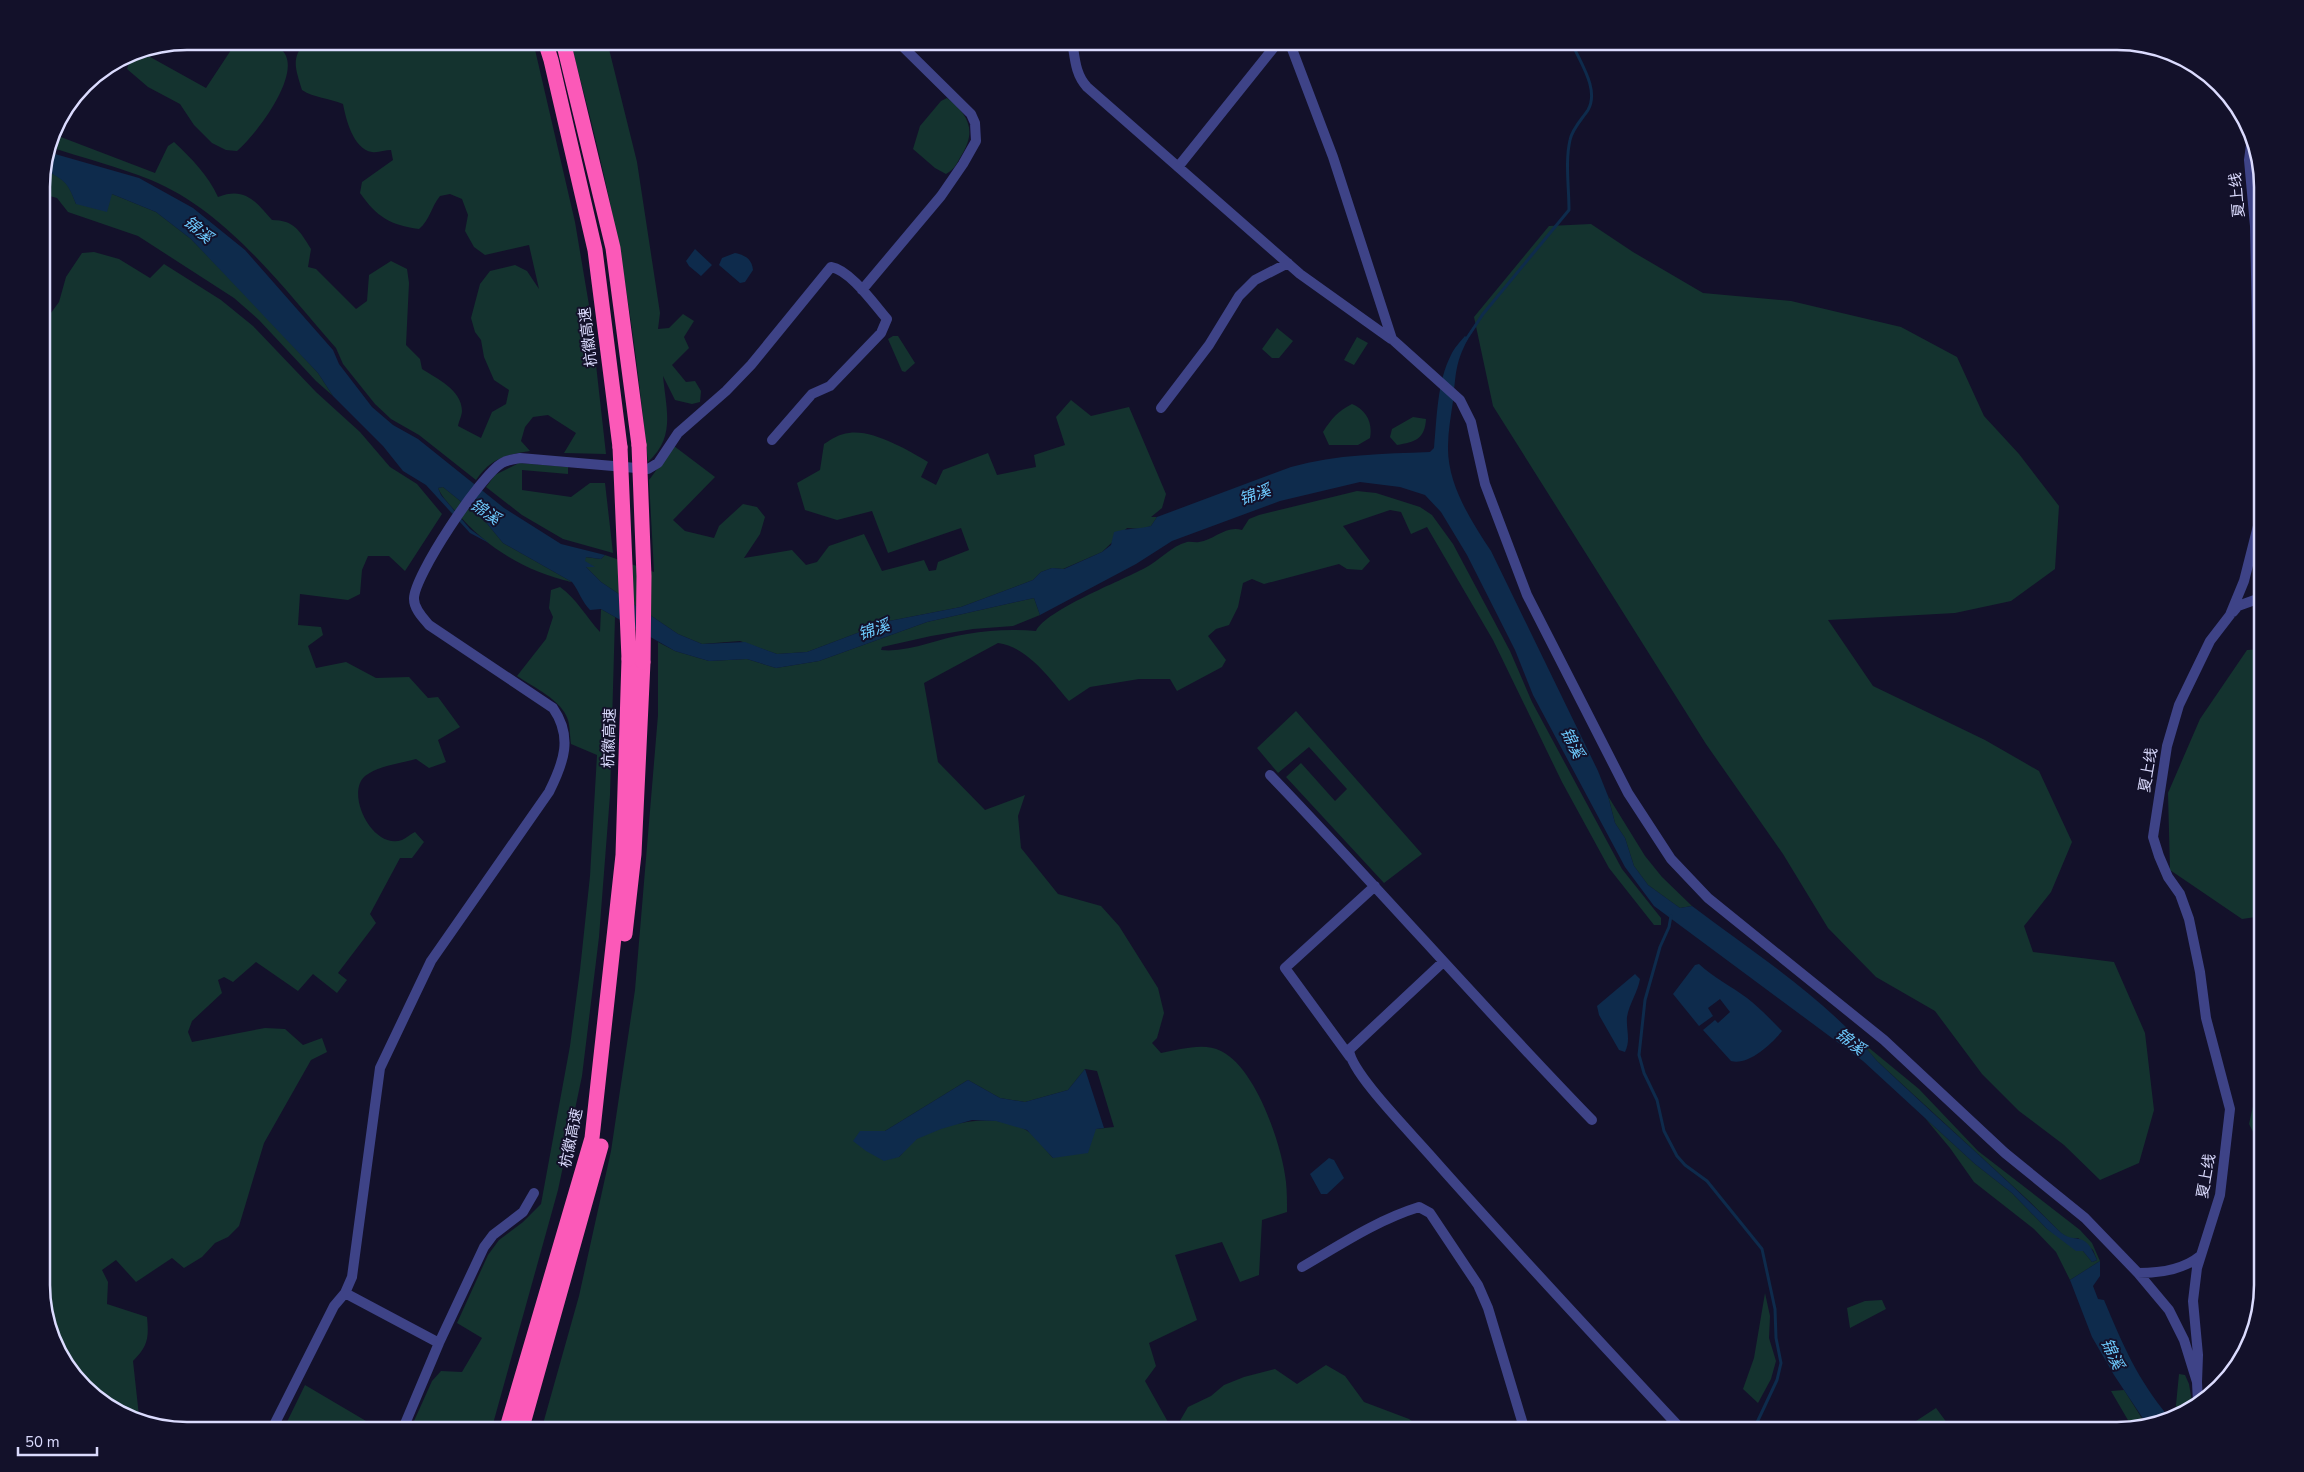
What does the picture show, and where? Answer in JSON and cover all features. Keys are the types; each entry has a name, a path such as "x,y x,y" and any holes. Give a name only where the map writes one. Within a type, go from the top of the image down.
{"highway":[{"name":"杭徽高速","path":"524,1422 602,1142 634,854 636,660 620,448 595,250 548,50"},
{"name":"杭徽高速","path":"509,1422 592,1138 623,855 636,660 644,576 639,445 613,248 565,50"}],"street":[{"path":"862,290 941,196 976,141 975,123 971,114 906,50"},
{"path":"1073,50 1076,67 1086,87 1300,274 1392,339 1460,400 1471,422 1485,484 1527,595 1628,793 1671,859 1708,898 1884,1040 2005,1153 2085,1218 2138,1273 2169,1310 2184,1340 2196,1382"},
{"path":"1178,167 1272,50"},
{"path":"1292,50 1333,157 1386,327 1392,339"},
{"name":"夏上线","path":"2250,157 2254,213"},
{"path":"1161,408 1209,345 1239,296 1255,280 1288,263"},
{"path":"276,1422 334,1306 345,1293 352,1276 380,1068 431,962 549,792 557,775 565,745 565,732 553,708 430,625 420,614 414,601 415,586 451,527 482,482 502,463 520,458 648,469 658,463 678,433 726,391 750,365 831,267 839,268 862,290 887,319 881,333 830,386 812,394 772,440"},
{"name":"夏上线","path":"2197,1396 2196,1382 2198,1355 2194,1301 2197,1268 2220,1195 2230,1108 2202,1004 2200,972 2189,919 2180,894 2168,877 2153,837 2167,746 2179,705 2210,640 2230,615 2244,581 2254,542"},
{"path":"2230,615 2238,606 2254,600"},
{"path":"1270,775 1375,886 1442,963 1592,1120"},
{"path":"1375,886 1285,968 1373,1090 1515,1251 1675,1422"},
{"path":"1350,1057 1349,1050 1442,963"},
{"path":"406,1422 439,1343 484,1248 493,1234 523,1212 534,1193"},
{"path":"1302,1267 1399,1213 1419,1207 1430,1213 1481,1292 1488,1308 1522,1422"},
{"path":"2138,1273 2183,1267 2191,1264 2202,1254"},
{"path":"345,1293 439,1343"}],"green space":[{"path":"231,50 282,50 286,56 288,67 286,79 280,93 263,121 237,151 226,150 212,143 194,125 180,104 148,87 127,69 129,63 148,56 206,88"},
{"path":"300,50 535,50 575,222 590,311 606,454 564,453 576,433 548,415 533,417 525,427 521,441 530,451 506,456 493,462 476,480 419,435 391,419 375,404 343,364 336,348 274,277 229,231 205,211 179,194 151,180 56,149 60,137 155,173 168,146 174,142 199,168 218,197 236,193 243,195 261,207 272,220 286,222 296,228 311,249 308,267 316,269 356,309 367,301 369,275 391,261 407,269 409,283 406,345 420,359 422,369 441,381 458,397 462,414 458,426 481,438 492,412 506,404 509,390 494,380 484,357 481,340 475,332 471,318 480,284 490,271 515,265 527,271 539,289 529,245 485,255 474,247 465,231 468,215 462,199 450,194 440,196 426,222 419,229 400,225 378,214 360,193 362,182 393,160 391,150 372,152 365,150 352,133 343,104 312,95 302,90 296,70"},
{"path":"572,50 609,50 637,162 660,313 658,329 669,328 683,314 694,321 684,337 689,348 672,365 686,382 695,381 701,391 700,402 692,404 675,400 663,376 667,411 666,433 663,443 648,462 622,264 595,136"},
{"path":"947,98 955,104 965,117 968,124 969,139 957,164 946,174 935,168 913,149 920,126 941,101"},
{"path":"51,172 67,185 76,204 112,194 156,212 191,239 258,308 318,373 333,396 316,381 259,320 234,298 138,236 68,212 57,198 50,196"},
{"path":"1591,224 1633,252 1703,293 1791,301 1901,327 1957,357 1984,416 2019,454 2059,506 2055,569 2011,601 1955,613 1828,620 1873,686 1985,740 2039,771 2072,842 2051,892 2024,926 2033,952 2114,962 2145,1033 2154,1110 2139,1163 2100,1180 2064,1145 2019,1111 1982,1074 1935,1011 1876,977 1828,928 1783,854 1706,744 1493,406 1474,317 1549,226"},
{"path":"94,252 119,259 150,278 164,264 221,300 253,326 316,392 360,432 390,467 417,484 442,514 405,571 389,556 368,556 362,570 360,594 348,600 300,594 298,625 321,627 323,635 308,646 316,668 346,662 376,678 409,677 428,698 438,697 460,727 438,740 446,762 429,768 416,759 390,765 365,776 360,784 358,795 360,806 372,829 381,837 391,841 402,840 415,832 424,842 412,858 400,858 370,914 376,923 338,973 347,980 337,993 313,974 298,991 256,962 233,982 224,977 218,980 222,993 192,1021 188,1032 192,1042 265,1028 285,1029 303,1045 322,1038 327,1052 311,1060 264,1143 239,1226 228,1237 215,1243 202,1257 184,1268 172,1258 136,1282 116,1260 102,1270 108,1282 107,1304 147,1317 148,1331 145,1346 133,1361 139,1413 111,1399 97,1388 78,1368 68,1353 57,1329 50,1294 50,314 59,302 66,277 82,253"},
{"path":"1277,328 1293,341 1279,358 1272,358 1262,349"},
{"path":"898,336 915,363 905,372 902,371 888,339"},
{"path":"1357,337 1368,343 1354,365 1344,360"},
{"path":"1071,400 1091,416 1129,407 1166,494 1162,508 1151,517 1157,517 1151,526 1141,529 1127,528 1102,552 1063,569 1052,568 1041,572 1033,580 961,607 889,621 807,652 777,654 740,641 702,644 678,634 601,582 585,566 585,557 601,559 605,555 654,572 649,480 674,446 715,477 673,520 685,531 714,538 719,526 743,504 757,507 765,517 760,534 744,558 792,550 806,565 817,562 829,546 864,534 882,571 924,560 929,571 936,570 938,562 969,550 961,528 888,553 872,511 837,520 805,510 797,483 820,470 824,444 849,433 868,434 879,437 900,446 928,462 921,477 936,485 943,470 988,453 997,475 1036,467 1034,455 1065,445 1056,417"},
{"path":"1352,404 1365,413 1371,432 1370,438 1358,445 1329,445 1323,432 1335,416"},
{"path":"1413,417 1426,419 1424,431 1414,441 1397,445 1390,437 1392,429"},
{"path":"519,463 568,467 568,474 522,470 522,490 571,497 590,483 605,483 613,553 563,539 522,515 486,487 495,475"},
{"path":"443,487 485,521 503,543 572,582 555,578 523,565 494,547 468,525 448,503 438,488"},
{"path":"1357,491 1376,493 1420,507 1432,515 1453,544 1510,651 1532,702 1622,869 1661,918 1661,925 1654,925 1609,868 1562,782 1493,640 1427,527 1411,534 1401,512 1390,510 1343,526 1370,561 1362,570 1347,569 1339,564 1264,584 1252,579 1243,583 1238,607 1229,625 1216,629 1208,636 1226,660 1222,667 1177,691 1170,679 1139,679 1090,687 1069,701 1029,657 1009,646 998,643 924,683 938,762 985,810 1025,795 1018,816 1021,848 1058,894 1101,906 1119,926 1158,988 1164,1013 1157,1038 1152,1043 1161,1053 1199,1047 1214,1048 1234,1060 1256,1090 1279,1148 1286,1186 1287,1212 1262,1220 1259,1275 1240,1282 1222,1242 1175,1255 1197,1320 1149,1343 1156,1366 1145,1381 1168,1422 544,1422 579,1296 611,1151 635,990 658,715 658,642 675,651 709,661 747,659 776,668 819,661 927,622 1034,598 1040,615 1013,626 973,629 931,636 882,647 881,650 902,649 956,636 984,632 1036,631 1054,614 1069,605 1145,568 1181,544 1204,541 1231,529 1242,530 1249,519","holes":["1085,1069 1097,1071 1114,1127 1096,1129 1053,1158 1037,1139 1026,1130 1001,1121 972,1121 943,1127 915,1140 899,1157 860,1131 885,1131 968,1080 1000,1098 1025,1102 1068,1090"]},
{"path":"560,587 566,592 600,632 601,609 615,617 610,795 599,937 582,1076 558,1190 494,1422 415,1422 432,1381 441,1371 462,1372 482,1338 457,1323 488,1255 499,1240 523,1222 541,1204 570,1046 590,876 597,755 571,744 568,720 560,706 517,676 546,639 553,617 549,608 551,590"},
{"path":"2247,650 2254,650 2254,917 2242,919 2170,870 2168,793 2200,719"},
{"path":"1296,711 1422,854 1384,883 1286,777 1301,763 1335,801 1347,789 1309,747 1278,773 1257,748"},
{"path":"1608,796 1645,856 1662,877 1692,906 1680,908 1648,885 1634,866 1625,838 1615,823"},
{"path":"1857,1038 1919,1089 1978,1151 2080,1230 2092,1243 2100,1261 2070,1280 2056,1252 2034,1229 1974,1182 1950,1148 1925,1118 1975,1164 2012,1193 2047,1229 2083,1251 2092,1262 2097,1260 2093,1250 2078,1238 2070,1239 2061,1233 2029,1201 1877,1061"},
{"path":"2254,1102 2254,1134 2249,1124"},
{"path":"1765,1293 1770,1316 1769,1338 1776,1361 1771,1379 1758,1403 1743,1389 1754,1358"},
{"path":"1882,1300 1886,1309 1850,1328 1847,1308 1865,1301"},
{"path":"1326,1365 1345,1376 1364,1402 1413,1422 1179,1422 1188,1407 1211,1396 1224,1385 1244,1377 1275,1369 1297,1384"},
{"path":"2179,1374 2185,1375 2189,1384 2192,1400 2176,1409"},
{"path":"305,1385 368,1422 287,1422"},
{"path":"2124,1390 2143,1419 2129,1422 2111,1391"},
{"path":"1936,1408 1946,1422 1915,1422"}],"water":[{"name":"锦溪","path":"55,154 139,178 193,208 245,250 333,350 339,364 372,407 393,425 418,439 504,508 561,544 605,555 601,559 586,557 585,561 595,567 586,567 601,582 678,634 702,644 745,642 777,654 807,652 889,621 961,607 1033,580 1041,572 1052,568 1064,569 1102,552 1111,545 1114,532 1151,526 1157,517 1291,467 1343,457 1430,452 1434,448 1438,400 1446,366 1452,352 1465,336 1468,339 1457,369 1449,435 1448,446 1451,474 1468,515 1491,551 1598,771 1608,796 1615,823 1625,838 1634,866 1648,885 1680,908 1692,906 1814,998 1858,1039 1877,1061 2058,1230 2064,1235 2083,1240 2088,1244 2097,1260 2092,1262 2083,1251 2076,1251 2047,1229 2012,1193 1975,1164 1863,1061 1654,906 1625,867 1533,695 1515,650 1467,555 1441,512 1425,495 1400,487 1360,482 1280,501 1172,541 1136,564 1040,615 1034,598 927,622 819,661 776,668 747,659 709,661 675,651 601,609 590,610 572,582 503,543 485,521 443,487 438,488 441,495 470,529 489,543 470,533 426,485 403,471 383,446 333,396 318,373 191,239 156,212 112,194 107,212 76,204 64,182 51,173"},
{"path":"695,249 712,265 701,276 686,261"},
{"path":"735,253 747,258 751,263 753,270 745,282 740,283 719,265 722,258"},
{"path":"1699,964 1752,1002 1782,1031 1759,1053 1738,1062 1731,1061 1703,1030 1715,1020 1718,1023 1730,1012 1720,999 1708,1008 1713,1016 1699,1026 1673,994 1695,965"},
{"path":"1635,974 1640,979 1627,1017 1628,1039 1625,1052 1619,1050 1599,1015 1597,1006"},
{"path":"1085,1069 1104,1128 1096,1129 1088,1153 1053,1158 1027,1130 996,1121 972,1120 941,1129 917,1139 899,1157 884,1161 853,1141 860,1131 885,1131 968,1080 1000,1098 1025,1102 1068,1090"},
{"path":"1329,1158 1334,1160 1344,1178 1327,1194 1321,1194 1310,1174"},
{"name":"锦溪","path":"2100,1261 2100,1276 2093,1286 2098,1299 2104,1300 2124,1347 2139,1375 2166,1413 2143,1419 2114,1375 2092,1337 2070,1280"}],"waterway":[{"path":"1465,341 1483,314 1569,210 1567,166 1570,140 1575,128 1588,110 1592,93 1587,75 1575,50"},
{"path":"1671,916 1645,1000 1639,1055 1644,1073 1657,1100 1664,1131 1677,1156 1685,1165 1707,1181 1762,1249 1775,1309 1776,1338 1781,1363 1777,1380 1757,1422"}]}
